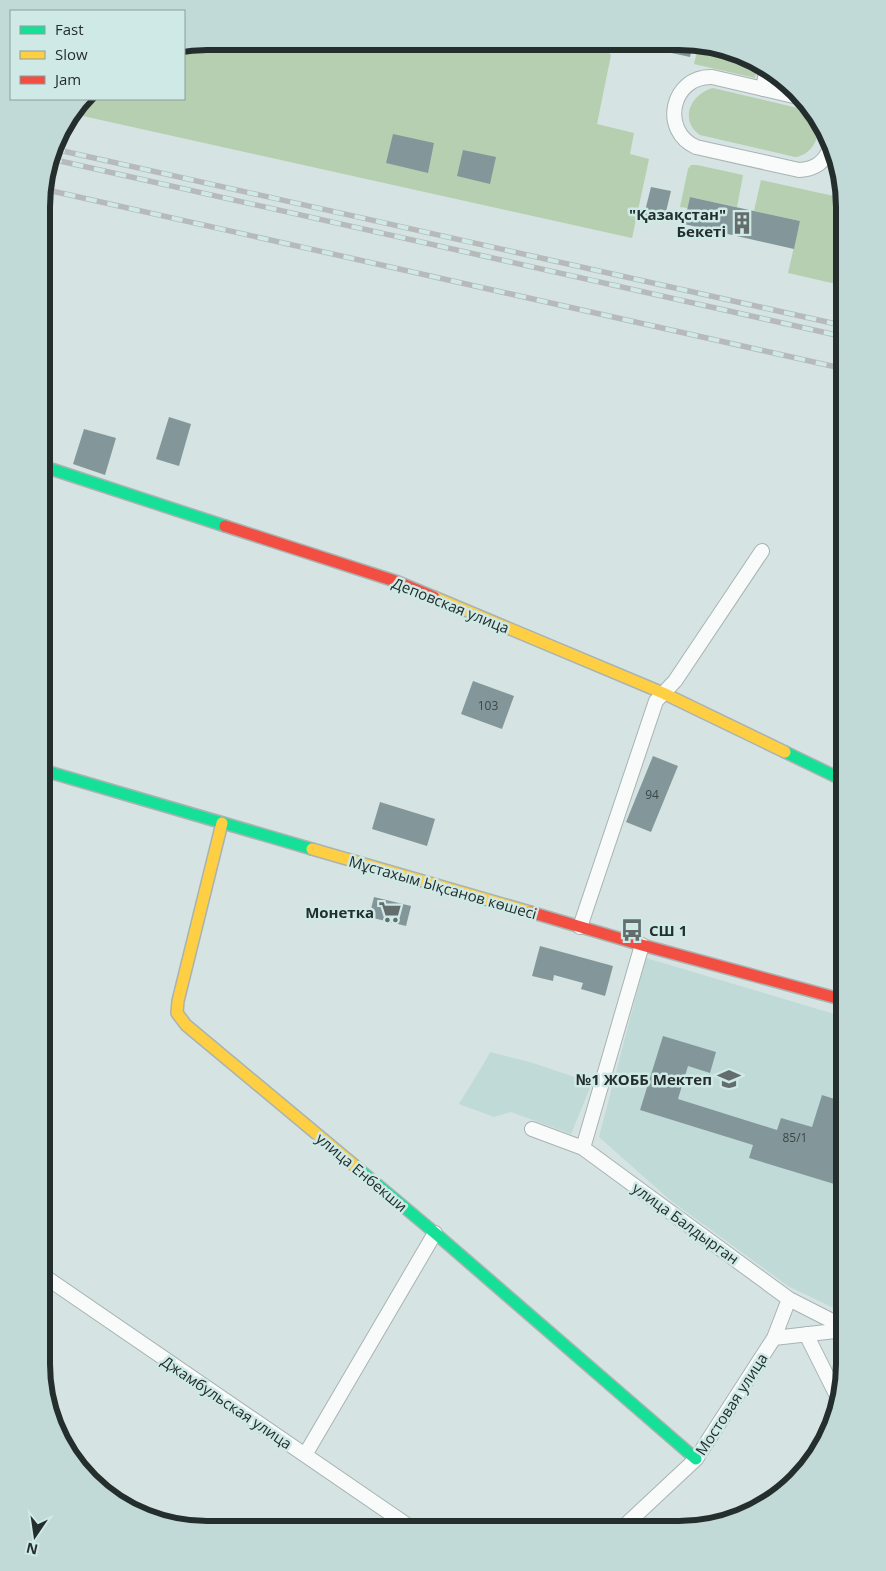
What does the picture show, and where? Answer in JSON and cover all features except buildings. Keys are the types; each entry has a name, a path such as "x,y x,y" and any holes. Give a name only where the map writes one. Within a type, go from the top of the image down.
{"street":[{"path":"763,89 765,76"},
{"path":"788,95 712,77 702,77 693,80 681,91 675,108 676,126 680,135 696,147 799,170 818,166 827,154"},
{"name":"Деповская улица","path":"50,469 398,582 663,693 836,777"},
{"path":"580,927 654,705 659,696 675,681 762,551"},
{"name":"Мұстахым Ықсанов көшесі","path":"50,772 580,927 836,998"},
{"name":"улица Енбекши","path":"222,823 178,1001 177,1013 186,1025 435,1233 696,1459"},
{"path":"583,1148 642,944"},
{"name":"улица Балдырган","path":"532,1129 583,1148 788,1298 836,1324"},
{"path":"305,1455 435,1233"},
{"name":"Джамбульская улица","path":"50,1280 401,1521"},
{"name":"Мостовая улица","path":"630,1521 696,1459 774,1338 788,1298"},
{"path":"774,1338 836,1329"},
{"path":"806,1334 834,1389"}],"shaded area":[{"name":"№1 ЖОББ Мектеп","path":"646,958 836,1016 836,1309 788,1286 670,1200 599,1137"},
{"path":"490,1052 533,1063 592,1083 571,1134 511,1112 494,1117 459,1104"}],"green space":[{"path":"606,50 611,55 597,124 634,133 630,154 649,159 632,238 80,115 93,100 185,100 185,51 187,51"},
{"path":"697,51 699,51 729,58 756,71 755,78 694,64"},
{"path":"713,88 801,109 817,133 816,140 810,150 795,157 700,135 690,123 689,116 693,102 705,91"},
{"path":"691,165 743,175 737,207 690,197 688,208 680,207 688,169"},
{"path":"761,180 835,196 836,284 788,273 800,221 754,211"}],"railway":[{"path":"61,150 836,324"},
{"path":"57,160 836,335"},
{"path":"51,191 836,367"}],"traffic: fast":[{"path":"50,469 225,526"},
{"path":"785,752 836,777"},
{"path":"50,772 312,849"},
{"path":"354,1165 696,1459"}],"traffic: slow":[{"path":"434,597 663,693 785,752"},
{"path":"222,823 178,1001 177,1013 186,1025 354,1165"},
{"path":"312,849 530,912"}],"traffic: jam":[{"path":"225,526 398,582 434,597"},
{"path":"530,912 642,945 836,998"}],"place":[{"name":"\"Қазақстан\" Бекеті","path":"742,223"},
{"name":"Монетка","path":"390,912"},
{"name":"СШ 1","path":"632,930"},
{"name":"№1 ЖОББ Мектеп","path":"729,1079"}]}
